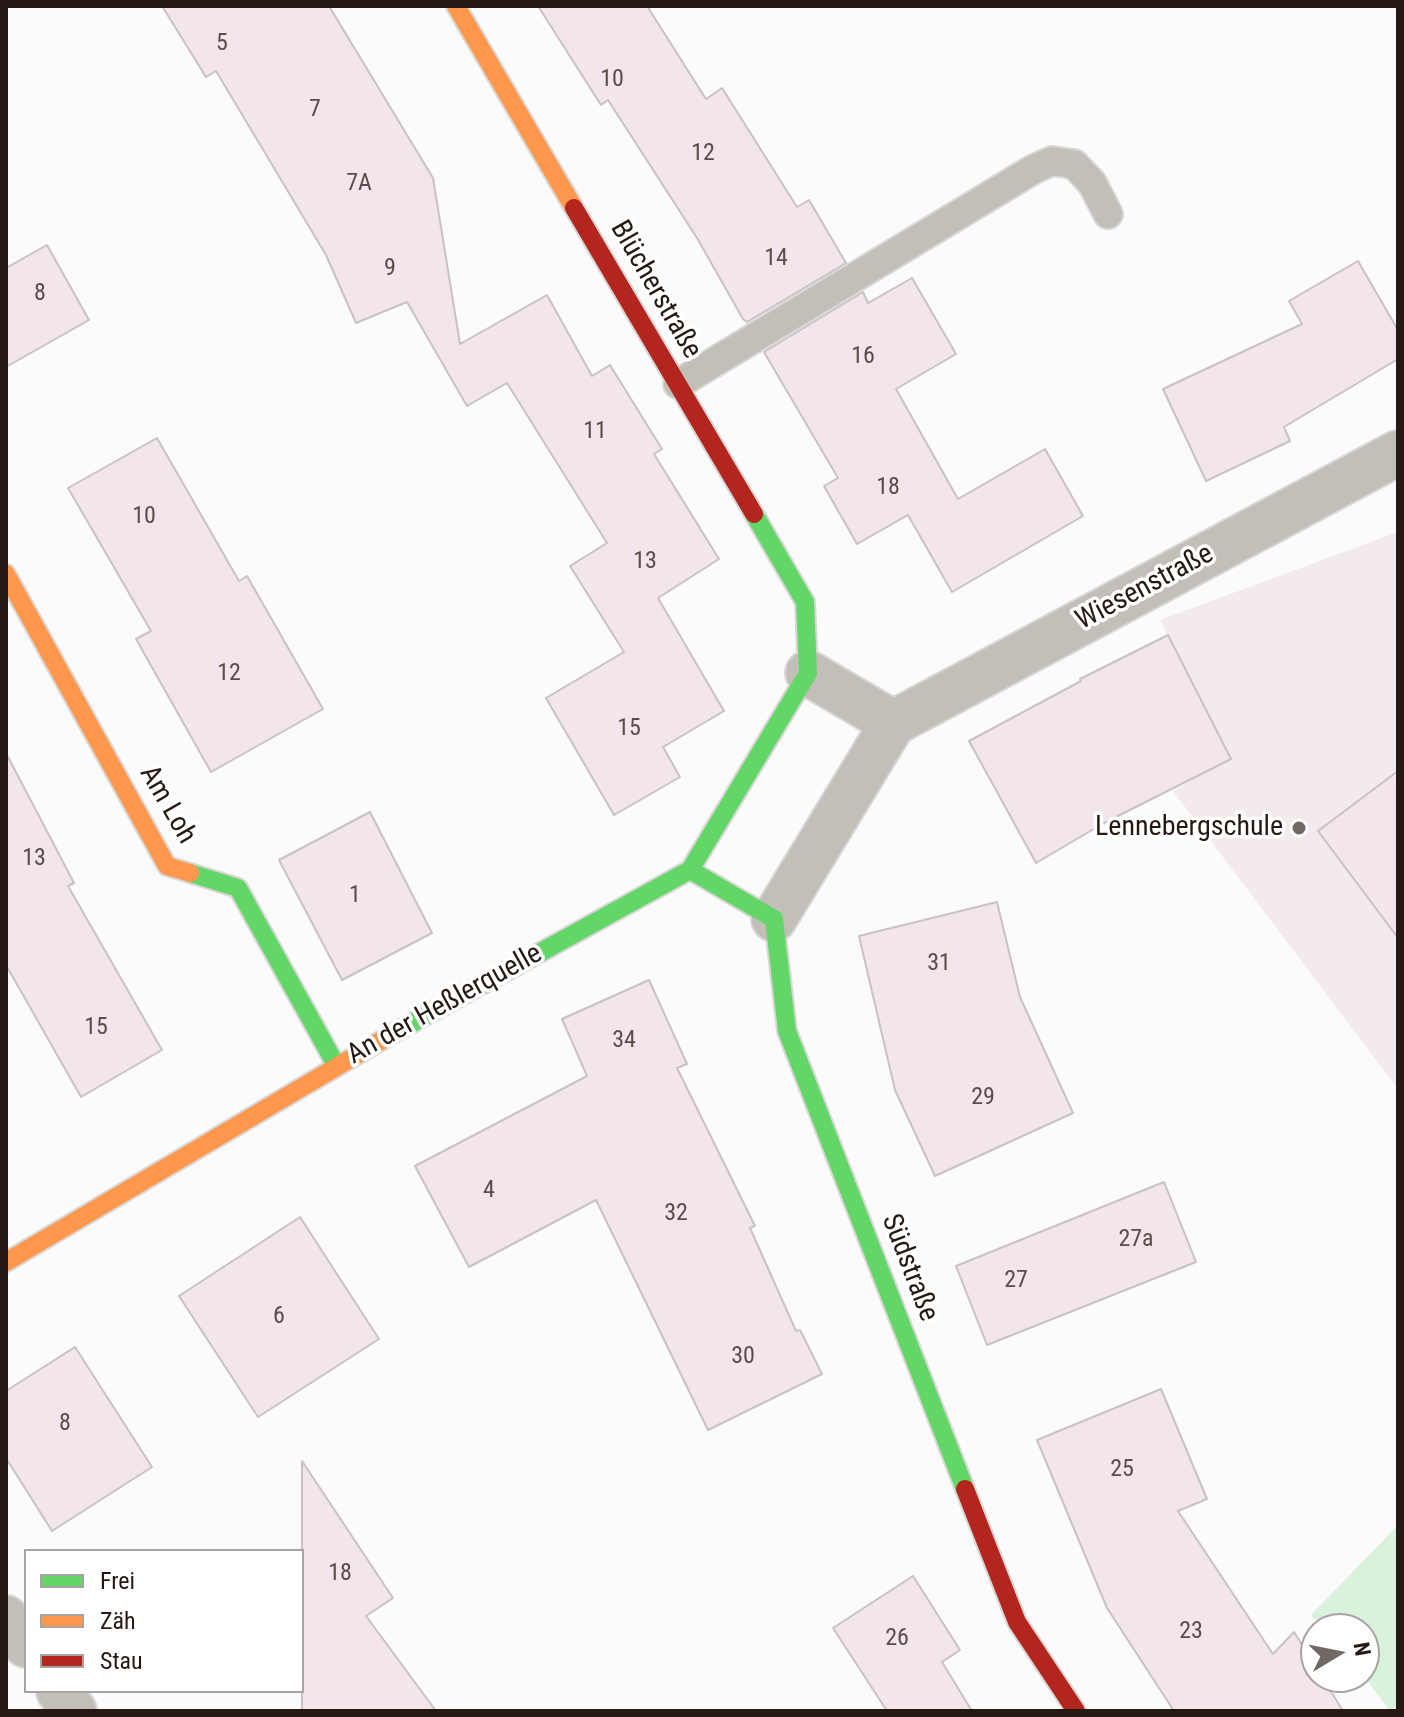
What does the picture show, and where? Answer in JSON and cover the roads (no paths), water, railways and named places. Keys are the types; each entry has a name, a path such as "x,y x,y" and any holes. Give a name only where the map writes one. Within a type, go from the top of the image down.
{"street":[{"name":"Blücherstraße","path":"456,6 805,602 808,673"},
{"name":"Wiesenstraße","path":"893,723 1398,453"},
{"name":"Am Loh","path":"6,574 167,866 238,888 336,1065"},
{"path":"808,673 893,723 774,919 690,870 808,673"},
{"name":"An der Heßlerquelle","path":"6,1262 336,1065 690,870"},
{"name":"Südstraße","path":"774,919 787,1031 1017,1622 1076,1711"},
{"path":"6,1618 24,1642"},
{"path":"60,1693 74,1711"}],"lane":[{"path":"678,384 1052,161 1074,164 1092,183 1108,214"}],"place":[{"name":"Lennebergschule","path":"1299,828"}]}
